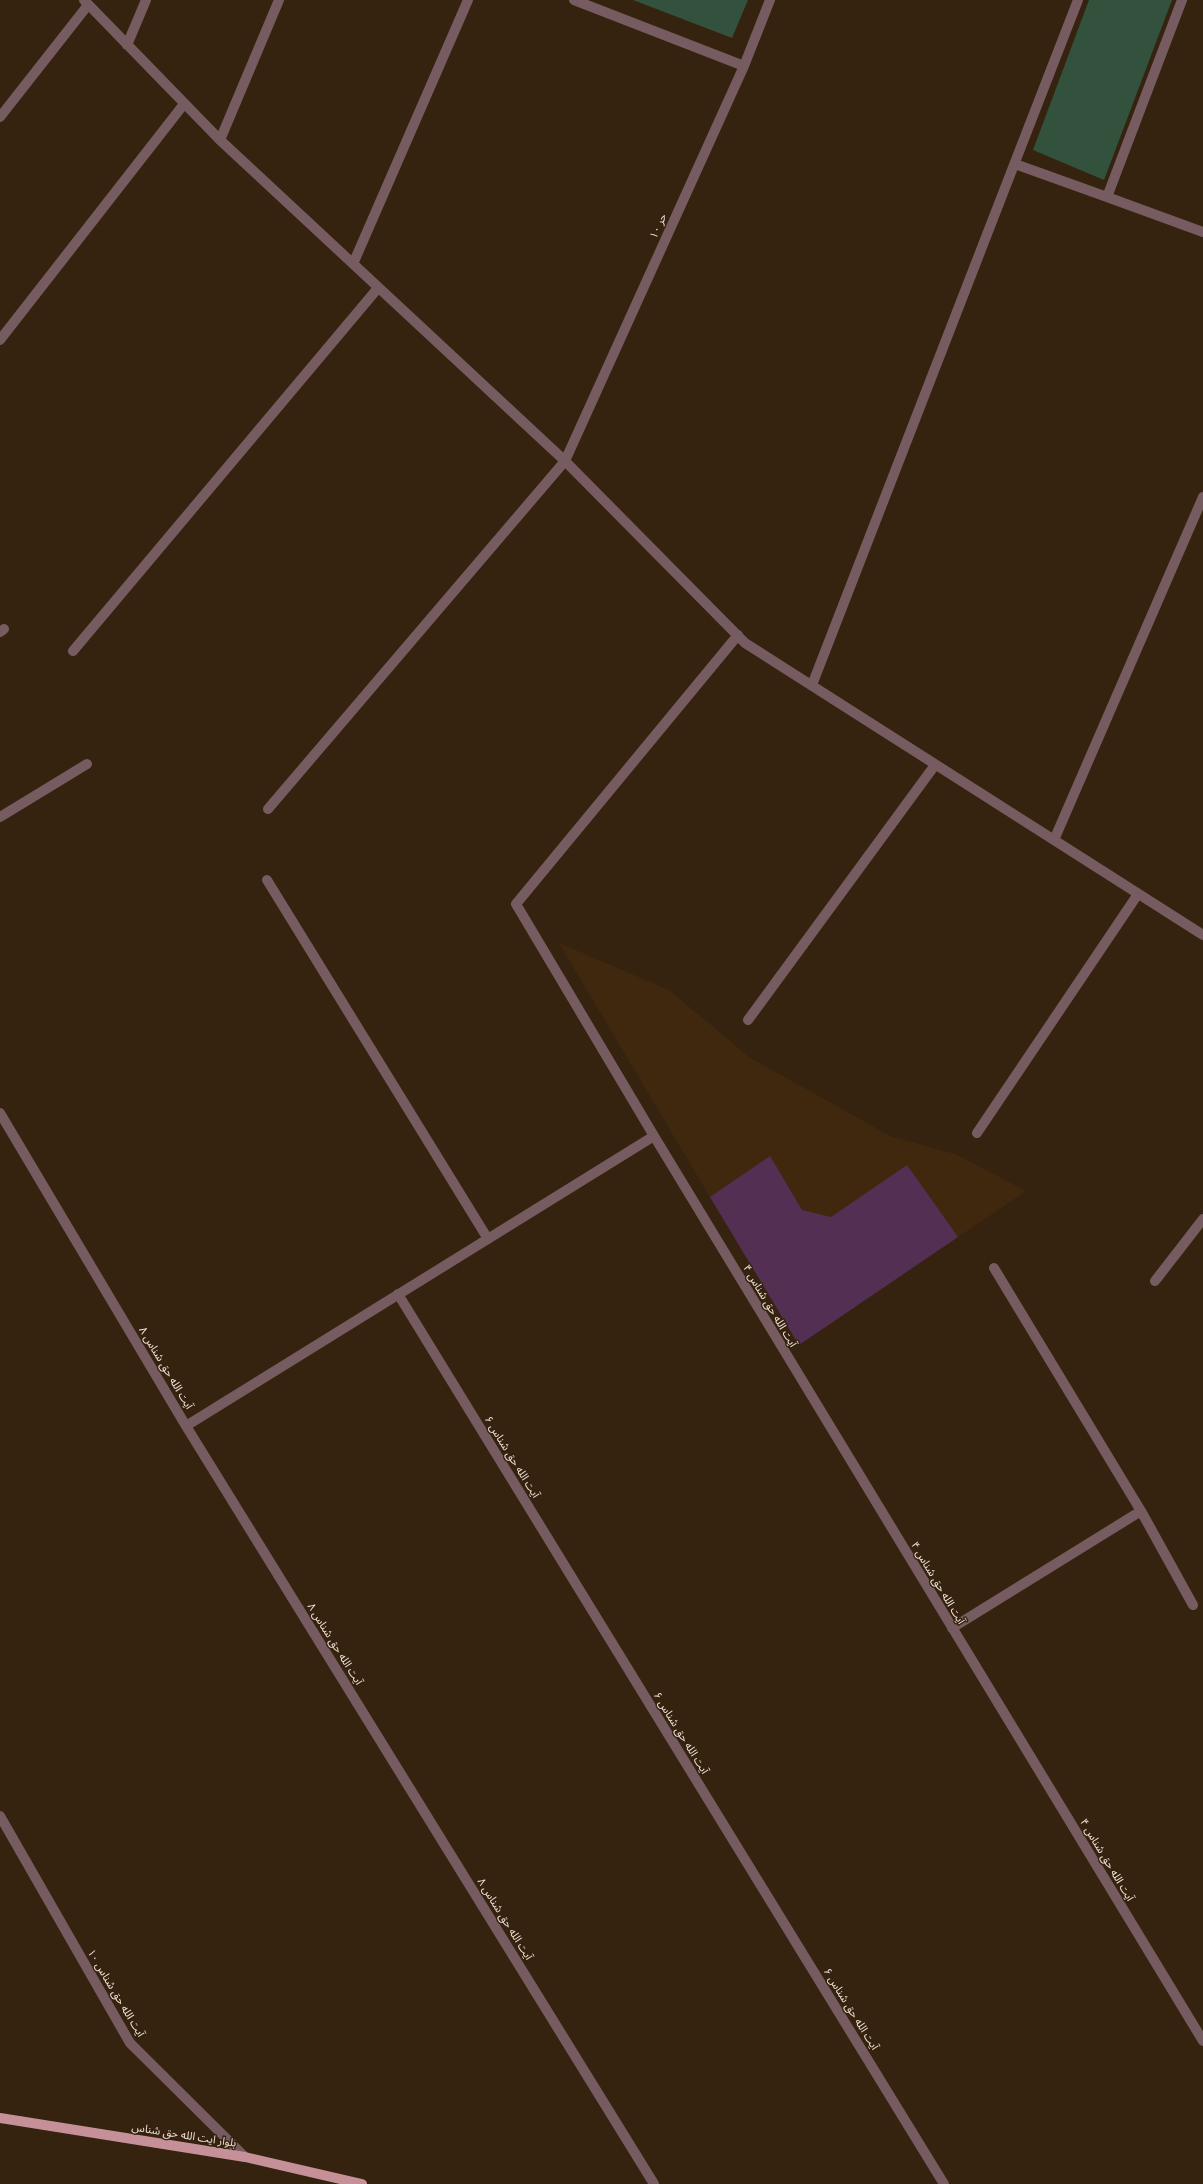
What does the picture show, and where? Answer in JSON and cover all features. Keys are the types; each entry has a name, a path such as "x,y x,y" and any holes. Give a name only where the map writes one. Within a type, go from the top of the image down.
{"main road":[{"name":"بلوار ایت الله حق شناس","path":"0,2118 245,2157 362,2184"}],"street":[{"path":"127,45 146,0"},
{"path":"220,140 279,0"},
{"path":"353,264 468,0"},
{"path":"574,0 744,66"},
{"name":"حر ۱۰","path":"268,810 565,461 744,66 770,0"},
{"path":"812,686 1078,0"},
{"path":"1107,197 1182,0"},
{"path":"0,116 86,2 220,140 565,461 745,643 1203,935"},
{"path":"0,340 184,104"},
{"path":"1015,164 1203,232"},
{"path":"73,651 378,288"},
{"path":"1054,840 1203,497"},
{"name":"آیت الله حق شناس ۴","path":"738,635 516,904 654,1136 1203,2041"},
{"path":"0,817 87,764"},
{"path":"748,1020 935,765"},
{"path":"267,880 488,1239"},
{"path":"977,1132 1138,894"},
{"name":"آیت الله حق شناس ۸","path":"0,1113 186,1426 654,2184"},
{"path":"186,1426 654,1136"},
{"path":"1155,1281 1203,1219"},
{"path":"994,1268 1140,1511 1193,1605"},
{"name":"آیت الله حق شناس ۶","path":"398,1294 944,2184"},
{"path":"952,1628 1140,1511"},
{"name":"آیت الله حق شناس ۱۰","path":"0,1816 130,2043 245,2157"}],"shaded area":[{"path":"559,943 669,990 749,1057 890,1136 955,1154 1026,1191 798,1345"}],"green space":[{"path":"633,0 748,0 732,38"},
{"path":"1089,0 1172,0 1104,180 1033,150"}],"building":[{"path":"770,1156 802,1210 831,1217 907,1165 958,1237 799,1345 710,1197"}]}
